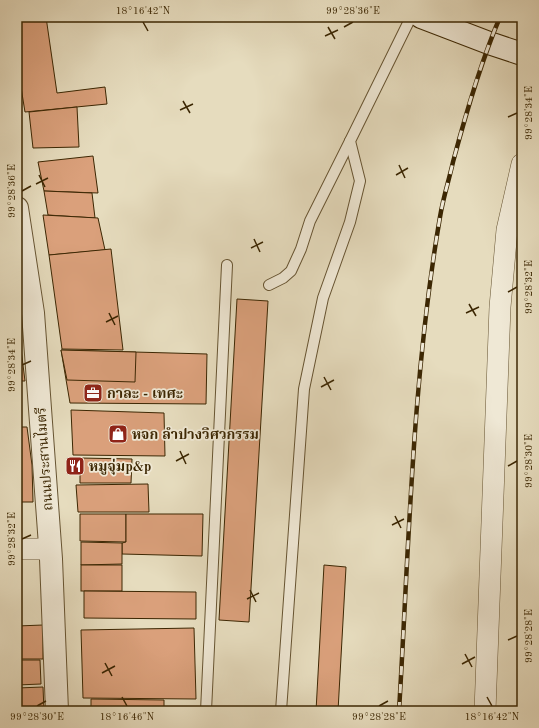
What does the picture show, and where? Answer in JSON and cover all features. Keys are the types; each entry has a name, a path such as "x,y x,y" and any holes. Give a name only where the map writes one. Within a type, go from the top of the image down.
{"street":[{"path":"421,17 489,44 522,54"},
{"path":"485,711 500,307 507,230 522,164"},
{"name":"ถนนประสานไมตรี","path":"17,208 33,313 50,548 57,711"},
{"path":"17,549 50,548"}],"lane":[{"path":"269,285 283,278 291,270 310,221 410,17"},
{"path":"281,711 304,389 323,298 350,222 360,181 350,141"},
{"path":"206,711 227,265"}],"building":[{"path":"17,17 46,17 57,93 105,87 107,104 25,112 17,63"},
{"path":"77,107 79,147 33,148 29,112"},
{"path":"93,156 98,193 44,191 38,162"},
{"path":"44,191 92,193 95,218 48,215"},
{"path":"43,215 98,218 105,250 49,255"},
{"path":"111,249 123,350 62,349 49,255"},
{"path":"237,299 268,301 249,622 219,620"},
{"path":"17,349 21,349 25,381 17,381"},
{"path":"61,350 207,354 206,404 70,403"},
{"path":"61,350 136,352 135,382 67,380"},
{"name":"หจก ลำปางวิศวกรรม","path":"71,410 164,413 165,456 73,455"},
{"path":"17,414 19,427 27,427 32,465 33,502 17,502"},
{"path":"80,458 132,459 131,483 80,483"},
{"path":"148,484 149,512 78,512 76,485"},
{"path":"80,514 126,514 126,542 80,541"},
{"path":"126,514 203,514 202,556 122,554 122,543 126,542"},
{"path":"81,542 122,543 122,564 81,565"},
{"path":"81,565 122,565 122,591 81,591"},
{"path":"324,565 346,567 338,711 316,711"},
{"path":"84,591 196,592 196,619 84,618"},
{"path":"43,625 43,659 17,659 17,626"},
{"path":"194,628 196,699 83,698 81,630"},
{"path":"17,660 40,660 41,684 17,685"},
{"path":"43,687 44,711 17,711 17,688"},
{"path":"91,699 164,700 164,711 91,711"}],"railway":[{"path":"399,711 417,401 431,278 441,210 453,162 474,89 500,17"}],"place":[{"name":"กาละ - เทศะ","path":"93,393"},
{"name":"หจก ลำปางวิศวกรรม","path":"118,434"},
{"name":"หมูจุ่มp&p","path":"75,466"}]}
